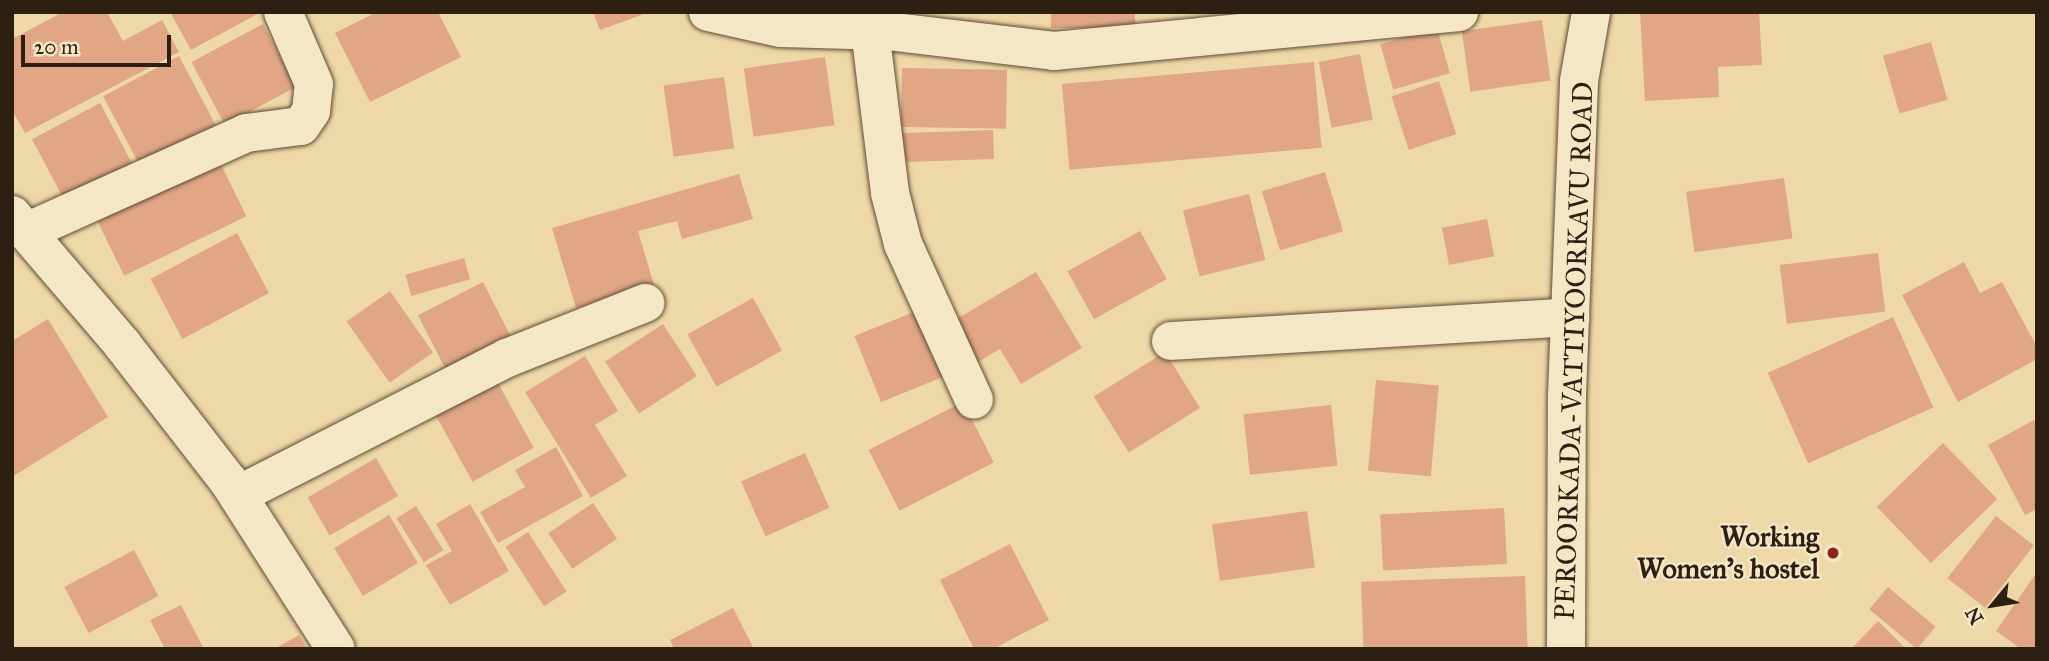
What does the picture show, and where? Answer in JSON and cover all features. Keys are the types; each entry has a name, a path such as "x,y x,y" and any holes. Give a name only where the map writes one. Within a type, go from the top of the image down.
{"street":[{"path":"283,12 314,84 311,111 301,126 246,133 19,223 122,345 238,495 336,649"},
{"path":"708,12 781,28 870,30 1054,51 1459,12"},
{"name":"PEROORKADA-VATTIYOORKAVU ROAD","path":"1566,649 1570,317 1579,81 1591,12"},
{"path":"870,30 890,193 904,244 974,400"},
{"path":"238,495 507,358 645,303"},
{"path":"1171,341 1570,317"}],"building":[{"path":"63,12 107,12 123,41 162,20 179,52 25,133 12,110 12,39"},
{"path":"170,12 261,12 191,50"},
{"path":"377,12 438,12 461,57 370,102 335,33"},
{"path":"593,12 647,12 647,13 600,30"},
{"path":"1051,12 1135,12 1135,28 1051,28"},
{"path":"1640,12 1759,12 1762,65 1718,67 1719,97 1645,101"},
{"path":"1542,20 1550,80 1470,92 1462,31"},
{"path":"263,24 296,87 225,125 191,62"},
{"path":"1437,28 1450,73 1393,89 1380,44"},
{"path":"1931,42 1948,100 1899,113 1883,56"},
{"path":"1360,54 1373,120 1332,128 1319,62"},
{"path":"179,56 219,132 143,172 103,96"},
{"path":"825,57 835,125 753,137 744,68"},
{"path":"1314,62 1321,148 1069,170 1062,84"},
{"path":"902,68 1007,70 1006,129 901,127"},
{"path":"724,77 734,148 674,157 664,85"},
{"path":"1439,81 1456,134 1409,150 1391,96"},
{"path":"100,103 134,167 66,203 32,139"},
{"path":"993,130 994,159 898,162 897,133"},
{"path":"217,156 246,216 124,276 95,216"},
{"path":"1325,172 1343,231 1280,251 1262,191"},
{"path":"739,174 753,219 682,239 677,221 638,231 654,285 576,308 552,228"},
{"path":"1784,178 1792,238 1694,252 1686,192"},
{"path":"1249,194 1265,260 1199,276 1183,210"},
{"path":"1487,219 1494,256 1449,265 1442,228"},
{"path":"1140,231 1167,279 1094,319 1067,271"},
{"path":"237,233 269,293 182,339 150,279"},
{"path":"1878,253 1885,312 1787,324 1780,265"},
{"path":"464,258 470,279 411,296 405,275"},
{"path":"1964,262 1980,293 2002,282 2037,347 2037,359 1958,402 1902,295"},
{"path":"1036,272 1082,348 1021,384 1000,349 973,365 948,324"},
{"path":"483,282 513,341 448,374 418,315"},
{"path":"390,291 433,352 390,383 347,321"},
{"path":"753,298 782,350 716,387 687,334"},
{"path":"924,308 951,374 881,402 854,336"},
{"path":"1893,317 1933,407 1808,463 1768,373"},
{"path":"48,319 108,417 12,477 12,341"},
{"path":"663,324 697,376 639,414 605,362"},
{"path":"1165,352 1200,408 1129,452 1094,397"},
{"path":"585,356 618,411 595,425 627,476 591,498 525,392"},
{"path":"494,376 534,448 473,482 433,410"},
{"path":"1376,380 1439,385 1431,476 1368,471"},
{"path":"963,402 994,463 899,511 869,450"},
{"path":"1331,405 1337,466 1250,475 1243,414"},
{"path":"2034,420 2037,426 2037,509 2025,515 1988,445"},
{"path":"1943,443 1997,499 1931,563 1877,507"},
{"path":"556,447 583,496 498,543 480,512 525,487 515,470"},
{"path":"805,453 829,508 765,536 741,481"},
{"path":"376,458 398,496 330,536 308,498"},
{"path":"593,503 617,539 572,569 548,533"},
{"path":"470,504 509,571 450,605 426,565 452,551 436,524"},
{"path":"416,506 444,550 424,562 396,518"},
{"path":"1504,508 1507,564 1383,570 1380,514"},
{"path":"1307,511 1315,567 1220,581 1212,524"},
{"path":"389,515 418,563 363,596 334,548"},
{"path":"1996,516 2034,546 1985,608 1947,578"},
{"path":"528,532 567,592 544,606 505,547"},
{"path":"1010,544 1049,620 993,649 974,649 940,580"},
{"path":"134,550 158,596 89,633 64,587"},
{"path":"2037,572 2037,644 2033,649 2021,649 1996,631"},
{"path":"1525,576 1528,649 1363,649 1361,582"},
{"path":"1888,587 1935,627 1917,649 1869,609"},
{"path":"181,605 204,649 165,649 150,620"},
{"path":"733,608 754,649 674,649 670,640"},
{"path":"1878,621 1906,649 1851,649"},
{"path":"299,635 307,649 274,649"}],"place":[{"name":"Working Women's hostel","path":"1833,553"}]}
